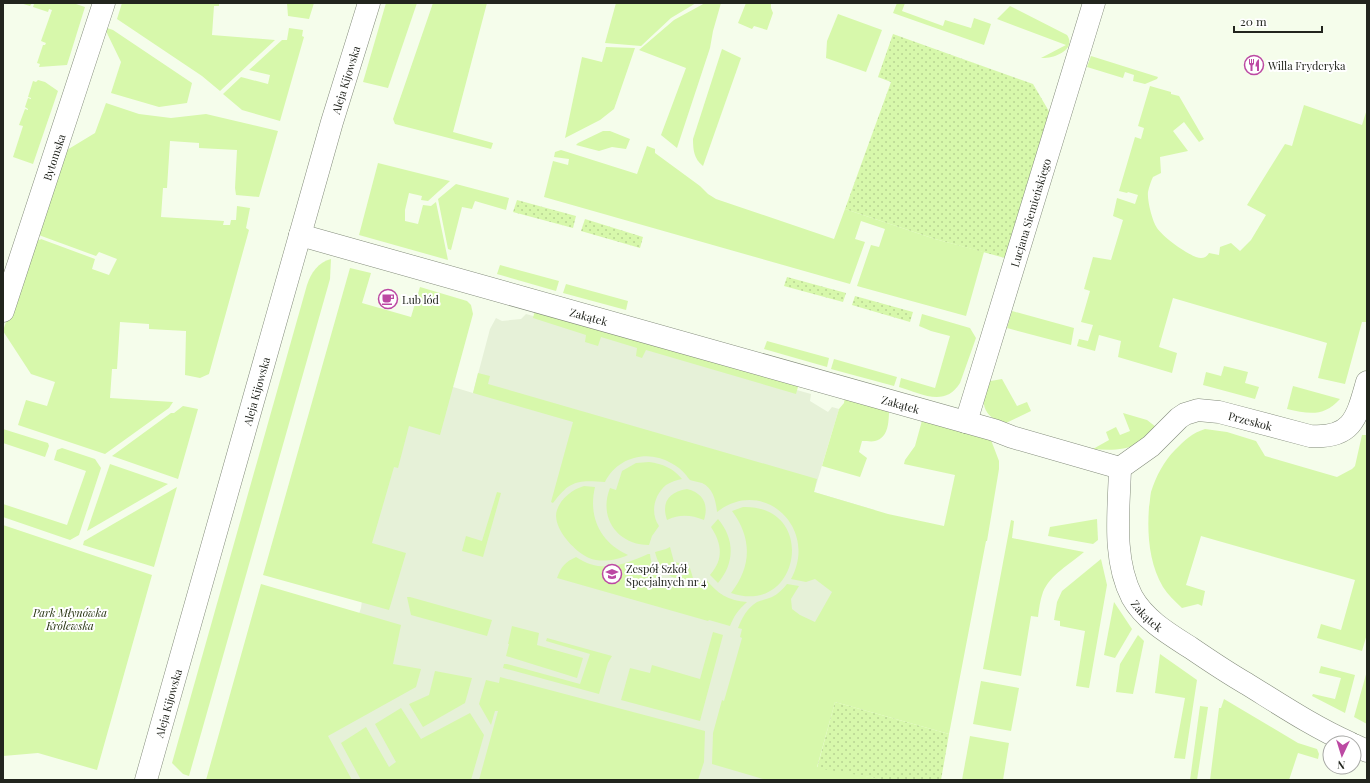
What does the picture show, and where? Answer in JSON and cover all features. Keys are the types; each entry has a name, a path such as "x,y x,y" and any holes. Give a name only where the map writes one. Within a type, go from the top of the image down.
{"street":[{"name":"Bytomska","path":"3,311 104,3"},
{"name":"Aleja Kijowska","path":"146,780 332,122 369,3"},
{"name":"Lucjana Siemieńskiego","path":"966,422 1094,3"},
{"name":"Zakątek","path":"300,235 966,422 1012,437 1120,468 1120,556 1128,587 1132,597 1140,608 1150,620 1169,634 1224,670 1316,726 1334,735"},
{"name":"Przeskok","path":"1120,468 1151,446 1179,418 1191,411 1208,410 1219,412 1310,436 1333,435 1344,430 1355,418 1367,382"}],"shaded area":[{"name":"Zespół Szkół Specjalnych nr 4","path":"526,314 811,394 810,401 828,412 832,407 839,409 814,492 875,510 835,702 813,780 297,780 345,655 361,608 363,593 352,589 413,375 473,393 490,329 496,318 502,321 521,319"}],"green space":[{"path":"20,3 32,3 30,6"},
{"path":"32,3 73,3 85,7 67,65 39,67 40,64 37,63 43,45 46,43 41,41 52,10 49,9 48,12 33,7 34,4"},
{"path":"122,3 219,3 219,6 214,6 212,35 275,40 220,91 202,76 117,19"},
{"path":"287,3 314,3 309,19 288,16"},
{"path":"386,3 417,3 388,88 363,82"},
{"path":"433,3 487,3 453,132 493,143 491,149 395,124 393,119"},
{"path":"616,3 696,3 671,18 641,46 605,43"},
{"path":"705,3 721,3 710,48 677,148 661,135 686,68 639,50 674,20"},
{"path":"746,3 771,3 773,13 767,30 754,26 752,29 738,23"},
{"path":"897,3 905,3 902,11 943,26 945,20 971,28 974,18 991,24 984,45 893,13"},
{"path":"1010,6 1067,35 1069,45 1057,55 1041,58 1066,45 997,19"},
{"path":"838,14 882,30 866,72 826,58 827,41"},
{"path":"104,27 113,30 192,83 187,103 159,107 111,93 121,62"},
{"path":"289,28 303,30 302,36 304,37 280,121 242,110 223,94 241,77 268,84 270,75 249,70 282,40 287,40"},
{"path":"893,34 1033,84 1050,113 1005,258 935,239 845,209 891,82 878,77"},
{"path":"606,47 635,48 614,109 600,120 565,138 582,57 602,62"},
{"path":"722,49 741,58 703,166 695,154 693,139"},
{"path":"1091,56 1158,77 1157,79 1145,84 1133,81 1134,75 1125,72 1123,78 1087,67"},
{"path":"38,80 45,82 58,91 33,164 13,157 23,126 19,125 25,109 28,110 25,107 28,98 31,99 28,97 33,81 36,82"},
{"path":"1150,86 1179,96 1204,139 1199,142 1184,122 1173,131 1188,151 1160,157 1161,173 1153,177 1148,192 1149,205 1153,221 1160,232 1184,251 1201,258 1206,257 1209,253 1219,255 1220,247 1231,243 1240,251 1251,240 1266,215 1247,205 1285,144 1292,146 1304,105 1362,125 1367,109 1367,318 1366,322 1362,322 1345,384 1318,378 1327,343 1173,298 1159,347 1177,353 1172,373 1118,357 1121,341 1099,335 1095,351 1077,346 1079,339 1088,341 1093,325 1081,322 1090,291 1084,289 1093,257 1111,260 1123,220 1113,216 1117,198 1135,204 1138,195 1119,191 1135,137 1141,139 1144,128 1138,126"},
{"path":"106,103 139,114 171,118 206,114 278,131 259,197 236,195 237,150 199,148 199,143 170,141 167,188 163,188 161,217 224,221 223,225 230,225 231,220 236,220 237,206 250,208 246,228 249,230 209,374 200,378 185,375 186,331 149,329 149,324 120,322 117,369 112,369 110,398 173,402 169,408 105,454 18,425 26,400 47,406 55,382 31,374 3,331 34,238 41,239 95,259 92,269 109,275 117,259 99,252 96,256 36,234 62,153 95,133"},
{"path":"603,131 610,131 630,139 626,149 612,147 599,151 576,145 578,143"},
{"path":"647,146 655,149 655,153 716,199 834,239 845,209 935,239 984,252 966,316 857,286 871,245 879,247 885,229 861,221 855,239 865,242 850,284 544,197 553,161 568,165 569,159 554,157 555,152 561,150 637,174"},
{"path":"378,163 450,181 428,201 421,200 422,196 409,193 405,210 405,221 418,224 423,205 431,206 436,202 448,260 359,235"},
{"path":"456,184 509,198 506,210 475,201 472,209 462,207 451,250 448,249 438,199"},
{"path":"517,200 576,216 573,228 513,212"},
{"path":"585,219 643,237 640,248 581,231"},
{"path":"331,259 330,279 189,776 183,774 172,763 307,285 311,276 319,265 326,260"},
{"path":"500,265 559,281 556,291 497,274"},
{"path":"350,268 371,273 362,303 411,317 420,287 467,301 471,305 473,314 440,435 409,426 398,468 394,467 372,543 406,553 389,610 263,575"},
{"path":"787,277 846,293 843,302 784,286"},
{"path":"566,284 628,301 626,310 563,293"},
{"path":"855,296 913,312 910,322 852,305"},
{"path":"535,310 799,383 796,394 646,350 642,358 636,356 637,348 601,337 598,346 585,342 586,335 533,318"},
{"path":"1012,311 1074,328 1071,345 1007,328"},
{"path":"922,314 970,328 976,338 960,383 954,391 940,397 932,397 899,387 901,378 935,388 950,336 919,326"},
{"path":"767,341 829,358 827,367 764,349"},
{"path":"834,359 897,377 894,386 831,369"},
{"path":"1224,366 1248,372 1245,383 1259,387 1255,399 1203,385 1206,372 1221,376"},
{"path":"478,373 490,376 488,384 817,479 814,492 888,514 944,526 955,475 904,464 905,460 915,446 923,417 991,440 999,461 999,469 987,541 949,734 835,702 817,767 887,780 767,780 712,764 713,733 742,638 740,637 742,629 738,628 745,614 753,604 774,596 787,584 799,586 791,599 792,609 800,615 815,622 832,592 815,579 806,582 791,579 798,560 798,542 792,526 782,513 768,504 752,500 735,502 717,512 715,499 706,485 690,480 679,468 662,459 643,456 625,461 610,473 605,482 588,481 575,483 564,490 553,503 551,502 573,422 473,393"},
{"path":"1002,379 1017,406 1027,402 1031,411 1004,424 996,420 987,412 983,396 985,382"},
{"path":"1293,386 1340,399 1328,409 1316,413 1287,409"},
{"path":"845,396 889,408 887,428 883,436 874,441 862,441 859,452 867,458 860,477 822,466 839,409 844,403"},
{"path":"183,406 198,409 178,479 112,456 171,413 174,413"},
{"path":"1123,413 1147,420 1156,427 1137,444 1127,448 1115,450 1093,449 1109,440 1106,432 1116,427 1120,435 1130,431"},
{"path":"3,429 48,443 49,446 45,457 3,443"},
{"path":"1205,429 1227,432 1256,441 1265,456 1337,477 1355,466 1362,435 1367,435 1367,634 1362,651 1317,638 1321,624 1341,630 1355,580 1201,536 1186,585 1205,591 1202,606 1198,604 1182,608 1165,590 1158,578 1150,548 1148,517 1151,492 1155,480 1171,454 1189,437"},
{"path":"62,448 95,459 101,468 79,535 70,540 3,517 3,504 67,525 86,471 54,460 57,450"},
{"path":"649,462 667,467 682,479 666,485 656,499 654,510 656,521 659,526 652,536 649,545 638,544 628,540 613,528 607,510 607,499 610,488 616,490 622,471 636,463"},
{"path":"110,464 168,484 87,531"},
{"path":"584,486 595,487 593,508 598,527 603,536 618,550 628,555 609,560 594,560 583,555 571,545 561,531 556,517 557,510 561,502 576,489"},
{"path":"177,487 154,567 83,545 84,541"},
{"path":"687,489 701,496 706,509 704,520 686,516 667,520 665,508 668,499 671,495"},
{"path":"497,492 501,493 483,557 462,551 466,536 482,541"},
{"path":"743,507 767,511 783,523 791,540 791,558 785,576 773,589 754,596 731,593 743,573 746,562 747,552 743,531 739,521 732,511"},
{"path":"718,519 728,535 731,551 728,567 718,583 710,575 718,563 720,551 715,533 711,527"},
{"path":"1097,519 1098,540 1093,544 1048,536 1050,527"},
{"path":"1011,520 1014,521 1012,538 1084,552 1055,575 1046,586 1040,601 1038,617 1031,616 1021,676 983,669"},
{"name":"Park Młynówka Królewska","path":"3,525 152,575 97,770 38,753 3,756"},
{"path":"670,547 674,562 689,565 693,578 679,579 673,577 660,565 655,552"},
{"path":"650,554 652,564 656,572 670,583 688,585 706,579 714,588 729,598 747,602 737,613 730,626 557,578 564,565 576,557 594,565 612,566 630,562"},
{"path":"1101,559 1107,585 1089,688 1076,686 1085,631 1060,626 1060,621 1054,620 1057,602 1062,591"},
{"path":"261,584 401,625 393,664 421,669 416,687 328,736 352,780 206,780"},
{"path":"407,597 492,620 487,636 411,615"},
{"path":"1114,602 1132,629 1115,658 1104,655"},
{"path":"512,626 539,633 537,645 583,658 577,678 506,656"},
{"path":"713,632 723,635 700,721 621,700 630,668 650,673 652,665 700,679"},
{"path":"1138,635 1144,641 1133,694 1116,692 1120,664"},
{"path":"547,638 612,656 608,663 599,694 503,668 504,664 507,664 580,684 590,654 546,641"},
{"path":"1160,654 1197,680 1185,759 1174,758 1185,698 1155,693"},
{"path":"1321,666 1355,675 1345,713 1312,696 1313,694 1335,699 1341,678 1319,673"},
{"path":"435,671 472,678 465,703 423,727 409,704 429,695"},
{"path":"1367,671 1367,724 1354,717"},
{"path":"500,677 705,731 704,762 698,780 479,780 498,711 495,711 491,725 479,704 486,680 499,683"},
{"path":"981,681 1019,688 1011,731 973,724"},
{"path":"1224,699 1298,743 1317,749 1319,754 1318,759 1298,753 1289,780 1210,780 1219,708 1221,708"},
{"path":"835,702 949,734 941,780 887,780 817,768"},
{"path":"1200,706 1208,707 1197,780 1190,780"},
{"path":"401,708 421,739 470,713 484,735 471,780 361,780 341,743 366,727 389,767 396,762 375,724"},
{"path":"970,736 1009,743 1003,780 962,780"}],"place":[{"name":"Willa Fryderyka","path":"1254,65"},
{"name":"Lub lód","path":"388,299"},
{"name":"Zespół Szkół Specjalnych nr 4","path":"612,574"}]}
